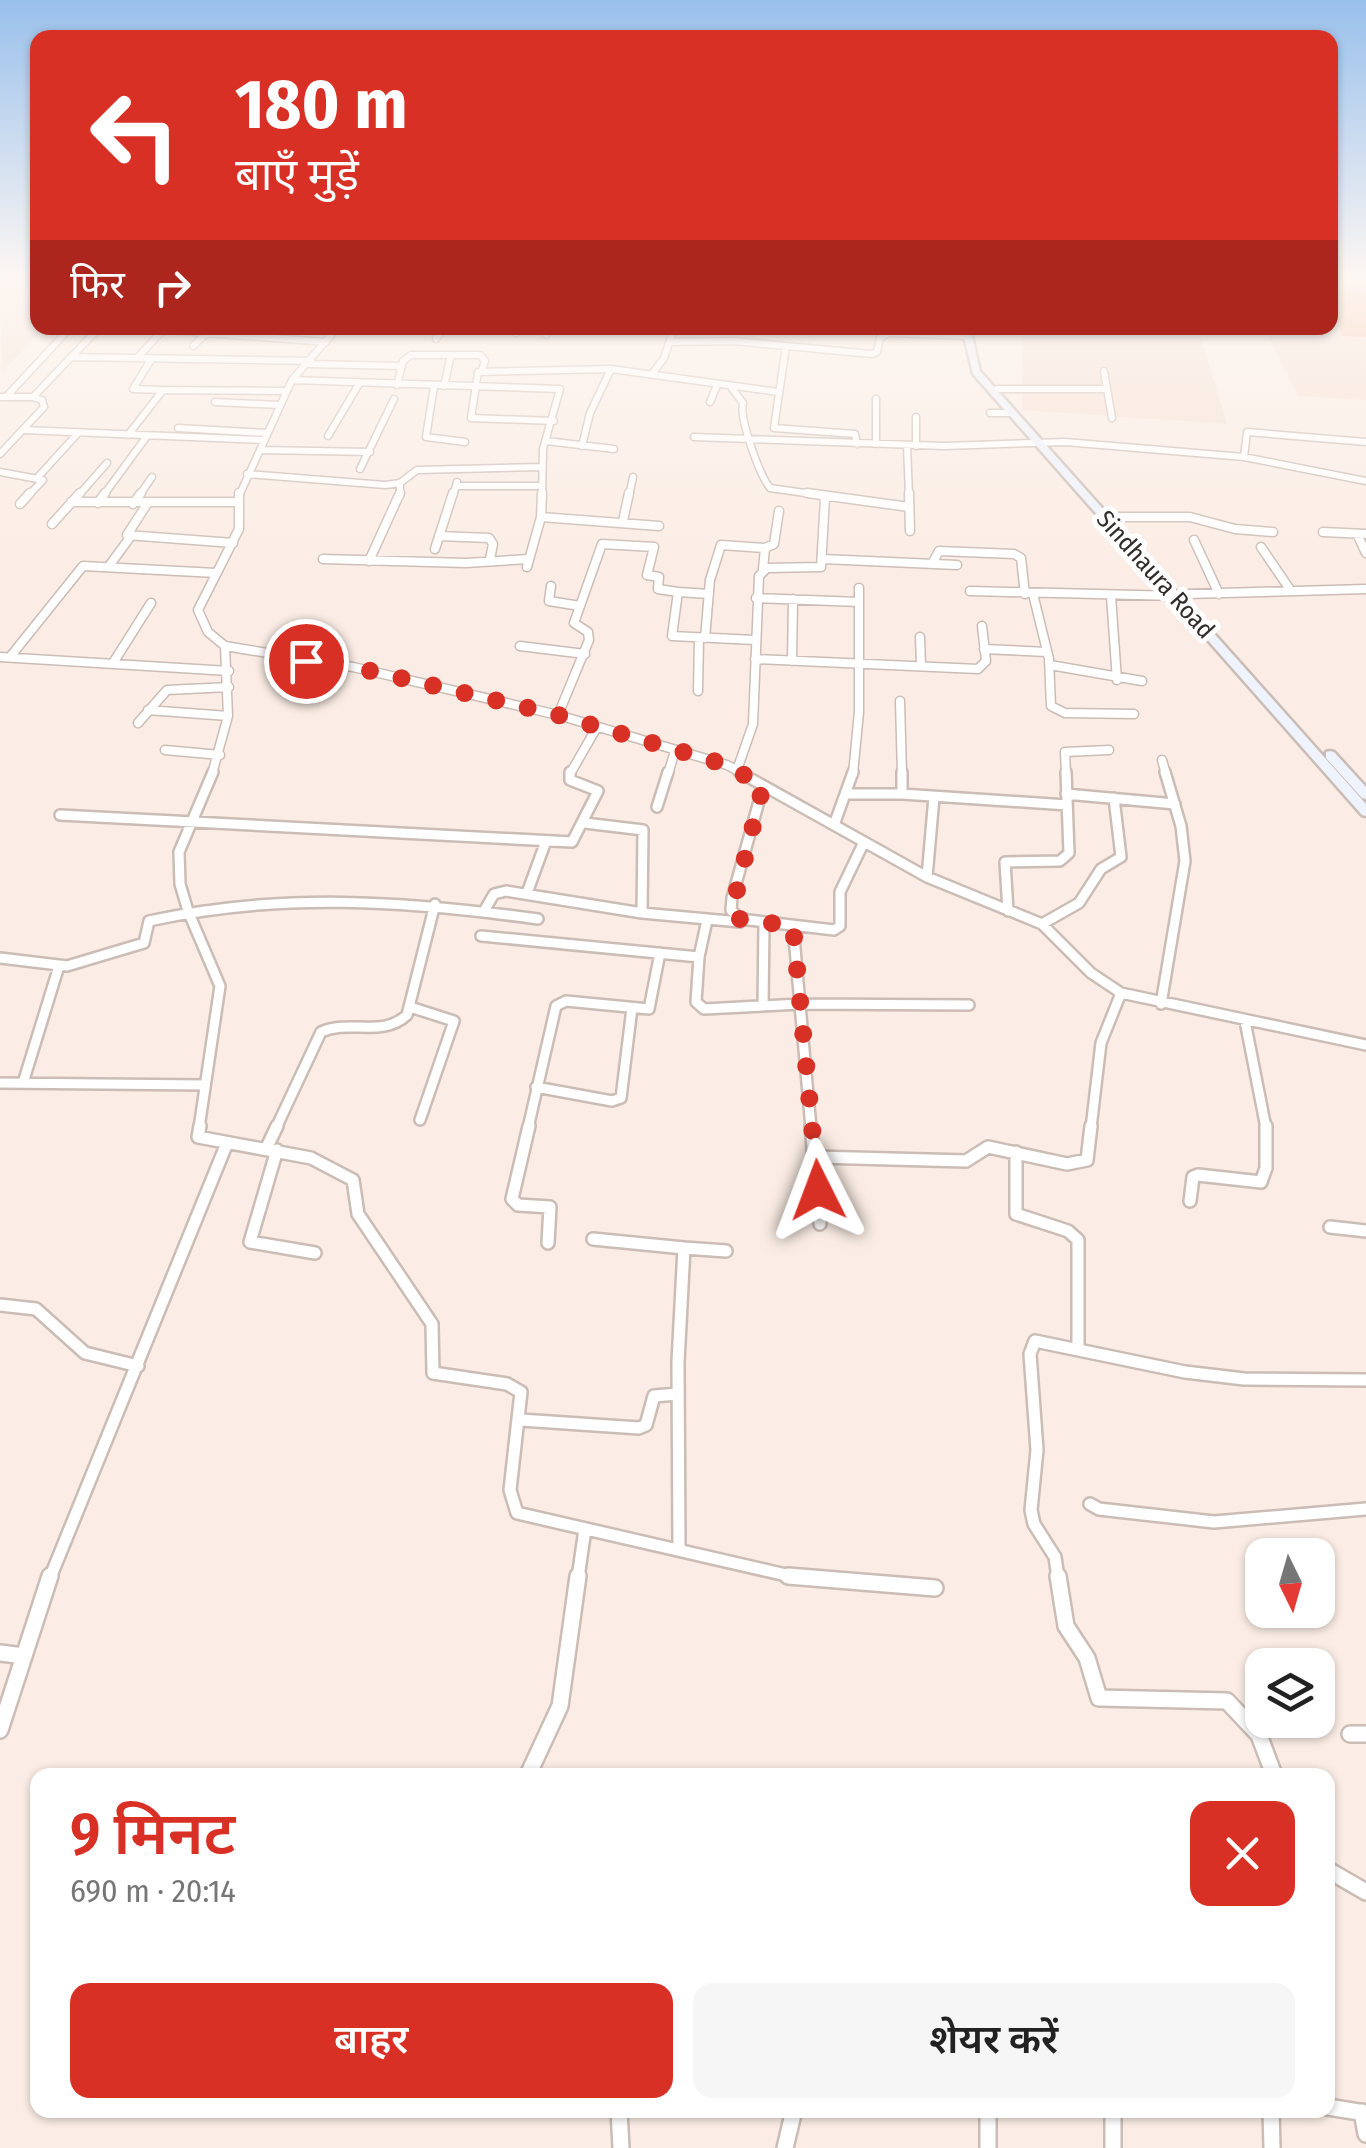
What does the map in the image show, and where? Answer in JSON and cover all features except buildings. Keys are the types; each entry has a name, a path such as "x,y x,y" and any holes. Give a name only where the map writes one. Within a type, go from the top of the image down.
{"street":[{"path":"3,397 24,375"},
{"path":"32,397 53,375"},
{"path":"141,375 133,389 287,391"},
{"path":"297,375 238,490 242,516 233,543 198,610 208,632 225,646 354,667 558,715 738,770 926,876 1042,924 1091,973 1122,993 1366,1045"},
{"path":"397,385 400,375"},
{"path":"444,386 446,375"},
{"path":"480,375 471,418 554,421"},
{"path":"323,559 466,563 490,559 528,563 540,517 541,467 564,375"},
{"path":"582,446 590,414 608,375"},
{"path":"659,375 778,392"},
{"path":"774,428 781,375"},
{"name":"Sindhaura Road","path":"979,375 1182,595 1366,812"},
{"path":"986,375 1039,443 1112,517 1366,795"},
{"path":"1105,375 1112,418"},
{"path":"292,380 559,388"},
{"path":"328,436 359,384"},
{"path":"710,402 716,385"},
{"path":"434,386 426,437 464,442"},
{"path":"731,387 743,403 740,414 753,438 752,460 770,488 908,506"},
{"path":"128,435 163,390"},
{"path":"997,390 1107,390"},
{"path":"0,454 45,402 32,397 3,397"},
{"path":"876,399 876,444"},
{"path":"360,468 394,400"},
{"path":"215,402 280,406"},
{"path":"990,413 1011,414"},
{"path":"910,531 908,506 916,417"},
{"path":"753,438 762,434 763,427 856,434 856,444"},
{"path":"178,428 370,452"},
{"path":"24,430 263,441"},
{"path":"1244,457 1247,432 1366,442"},
{"path":"38,477 78,433"},
{"path":"98,503 147,436"},
{"path":"694,436 856,444 1039,443 1244,457 1366,481"},
{"path":"546,441 614,449"},
{"path":"52,524 107,464"},
{"path":"247,474 400,483 417,470 461,472 541,467"},
{"path":"0,472 38,477 42,482 20,504"},
{"path":"434,549 461,472"},
{"path":"133,504 152,477"},
{"path":"623,521 633,477"},
{"path":"369,561 400,499 400,483"},
{"path":"456,486 539,486"},
{"path":"763,569 818,569 823,560 825,498"},
{"path":"71,502 239,502"},
{"path":"147,504 126,534 233,543"},
{"path":"698,691 702,638 721,545 765,548 774,544 779,510"},
{"path":"540,517 654,526 647,575 659,577 658,589 709,594"},
{"path":"1112,517 1190,518 1235,529 1273,532"},
{"path":"1323,532 1361,534 1366,553"},
{"path":"109,566 131,536"},
{"path":"439,536 488,538 494,544 490,559"},
{"path":"1194,540 1219,594"},
{"path":"558,715 590,634 574,626 602,544 654,547"},
{"path":"1261,546 1291,591"},
{"path":"738,770 753,724 756,598 765,548"},
{"path":"932,564 939,551 1014,554 1021,558 1048,652 1048,696 1054,710 1134,714"},
{"path":"823,560 957,565"},
{"path":"10,656 80,568 109,566 216,573"},
{"path":"551,586 549,602 580,606"},
{"path":"834,825 850,794 859,588"},
{"path":"970,591 1111,596 1366,589"},
{"path":"678,592 672,636 755,640"},
{"path":"1111,596 1117,680"},
{"path":"756,598 859,602"},
{"path":"792,661 793,600"},
{"path":"113,663 150,603"},
{"path":"755,659 978,669 986,661 982,626"},
{"path":"920,637 921,666"},
{"path":"225,646 228,716 220,755 179,852 180,884 220,986 196,1134 311,1158 353,1180 358,1214 432,1324 433,1373 516,1387 522,1399 512,1510 525,1517 812,1580 935,1588"},
{"path":"520,646 584,654"},
{"path":"984,649 1048,652"},
{"path":"0,657 229,671"},
{"path":"1050,666 1117,680 1142,681"},
{"path":"138,723 166,690 228,687"},
{"path":"900,701 902,794"},
{"path":"148,710 228,716"},
{"path":"60,815 576,841 598,789 573,782 570,771 597,727"},
{"path":"165,750 220,755"},
{"path":"1008,911 1006,862 1067,858 1065,752 1109,750"},
{"path":"657,808 676,751"},
{"path":"1161,1004 1183,883 1183,843 1162,760"},
{"path":"750,922 734,916 732,904 763,786"},
{"path":"850,794 1066,805"},
{"path":"1066,794 1175,804"},
{"path":"926,876 934,797"},
{"path":"1042,924 1073,909 1097,887 1101,869 1119,860 1114,798"},
{"path":"585,823 643,830 642,913"},
{"path":"527,893 546,840"},
{"path":"484,911 499,892 527,893 642,913 825,930 840,926 840,892 864,842"},
{"path":"0,958 59,966 144,943 149,921 188,910 325,899 434,904 538,919"},
{"path":"316,1253 250,1242 272,1148 321,1032 338,1026 391,1026 402,1022 410,1007 434,904"},
{"path":"707,920 699,957 697,1006 969,1006"},
{"path":"762,1006 764,924"},
{"path":"793,926 820,1224"},
{"path":"482,936 699,957"},
{"path":"548,1243 550,1207 518,1205 512,1200 559,1002 649,1009 660,953"},
{"path":"23,1084 59,966"},
{"path":"816,1157 954,1162 975,1157 988,1147 1067,1164 1087,1160 1101,1043 1122,993"},
{"path":"410,1007 454,1021 420,1120"},
{"path":"536,1088 618,1100 622,1094 632,1008"},
{"path":"1190,1201 1193,1177 1198,1175 1253,1183 1261,1182 1266,1172 1265,1122 1245,1021"},
{"path":"0,1083 204,1085"},
{"path":"0,1730 59,1548 138,1366 227,1143"},
{"path":"1016,1152 1016,1214 1075,1234 1078,1240 1078,1348"},
{"path":"1330,1226 1366,1231"},
{"path":"593,1239 726,1251"},
{"path":"679,1548 678,1394 684,1248"},
{"path":"0,1306 36,1309 84,1353 138,1366"},
{"path":"1272,1768 1260,1735 1227,1700 1099,1698 1087,1658 1066,1626 1055,1558 1030,1510 1036,1450 1032,1346 1042,1340 1185,1372 1244,1379 1366,1380"},
{"path":"521,1420 640,1428 648,1420 654,1396 678,1394"},
{"path":"1090,1504 1099,1510 1214,1522 1366,1509"},
{"path":"531,1768 560,1706 585,1528"},
{"path":"0,1653 24,1656"},
{"path":"1335,1874 1366,1892"},
{"path":"1335,2108 1364,2112 1366,2134"},
{"path":"619,2118 621,2148"},
{"path":"785,2148 792,2118"},
{"path":"988,2118 988,2148"},
{"path":"1112,2118 1113,2148"},
{"path":"1271,2118 1272,2148"}],"shaded area":[{"path":"1022,375 1212,375 1227,424 1022,410"},
{"path":"1288,375 1366,375 1366,400 1298,396"}],"route":[{"path":"306,661 354,667 558,715 727,765 763,786 732,910 734,916 750,922 793,926 818,1190"}]}
